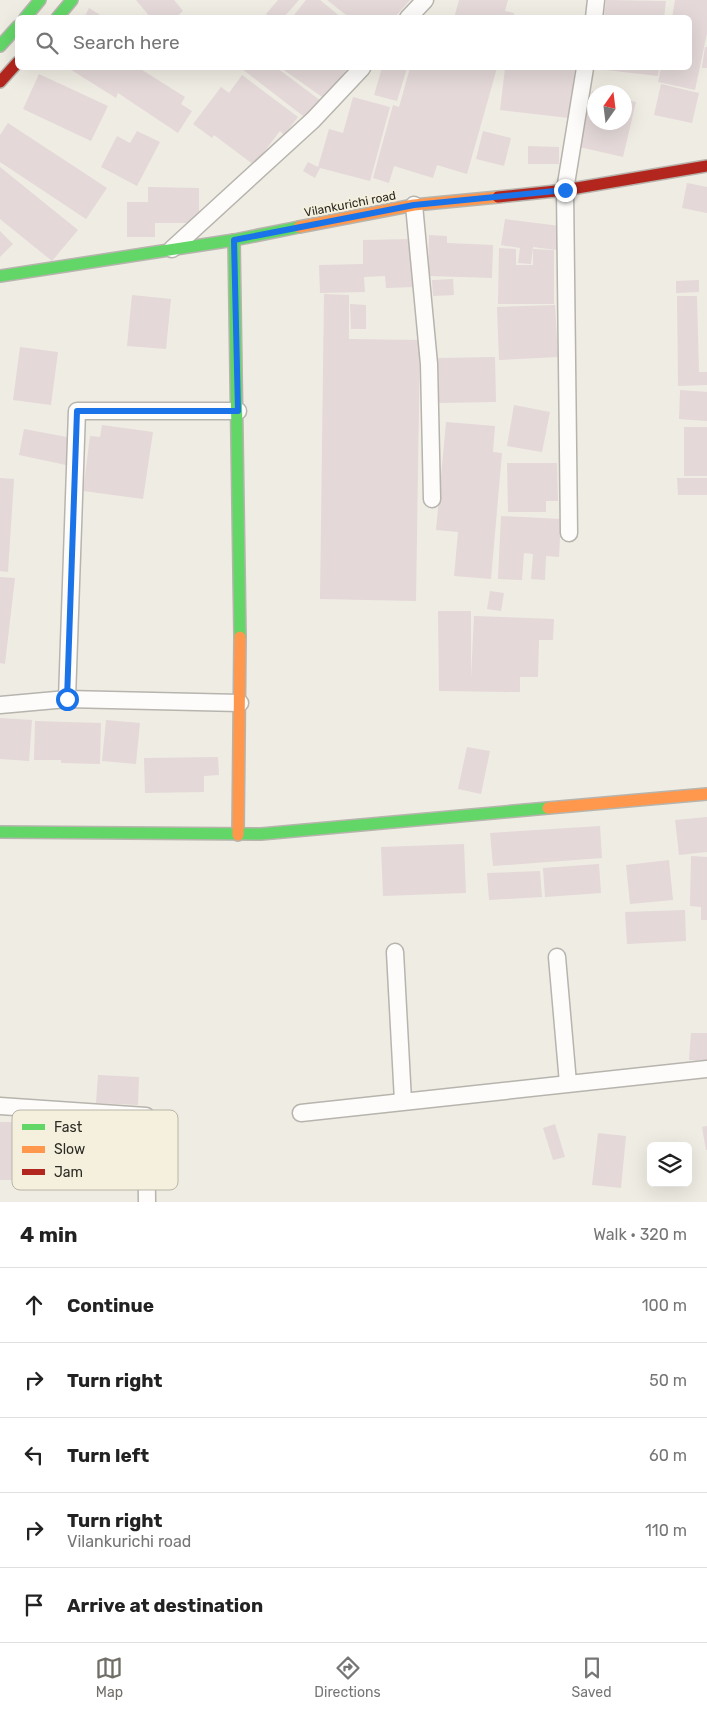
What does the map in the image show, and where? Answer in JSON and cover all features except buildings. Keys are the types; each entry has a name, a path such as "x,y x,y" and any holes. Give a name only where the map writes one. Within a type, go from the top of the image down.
{"main road":[{"path":"28,15 40,0"},
{"path":"59,15 72,0"},
{"path":"0,46 15,29"},
{"path":"0,82 15,65"},
{"name":"Vilankurichi road","path":"0,276 234,240 414,205 565,190 707,166"},
{"path":"234,240 238,411 240,703 238,835"},
{"path":"0,832 261,834 707,794"}],"street":[{"path":"411,15 425,0"},
{"path":"594,15 596,0"},
{"path":"172,250 313,120 360,70"},
{"path":"569,533 565,190 585,70"},
{"path":"414,205 429,364 432,499"},
{"path":"67,699 77,411 238,411"},
{"path":"0,705 67,699 240,703"},
{"path":"395,952 403,1101"},
{"path":"557,957 568,1083"},
{"path":"301,1112 707,1069"},
{"path":"0,1106 58,1110"}],"traffic: fast":[{"path":"28,15 40,0"},
{"path":"60,15 72,0"},
{"path":"0,46 15,29"},
{"path":"0,276 234,240 299,227"},
{"path":"234,240 240,637"},
{"path":"0,832 261,834 548,808"}],"traffic: slow":[{"path":"299,227 414,205 498,197"},
{"path":"238,835 240,637"},
{"path":"548,808 707,794"}],"traffic: jam":[{"path":"0,82 15,65"},
{"path":"498,197 565,190 707,166"}],"route":[{"path":"67,699 77,411 238,411 234,240 414,205 565,190"}]}
